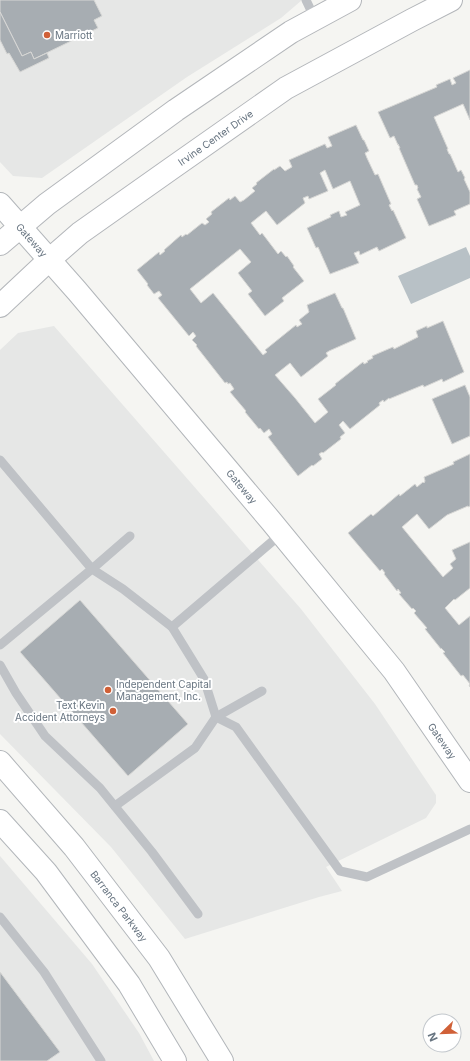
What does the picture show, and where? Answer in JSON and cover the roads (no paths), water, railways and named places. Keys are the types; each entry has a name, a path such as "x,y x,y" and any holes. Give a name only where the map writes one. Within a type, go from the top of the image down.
{"main road":[{"path":"0,244 47,204 176,110 291,32 311,9 350,0"},
{"name":"Irvine Center Drive","path":"0,306 49,260 80,234 286,88 451,0"},
{"name":"Gateway","path":"0,204 77,291 282,534 394,671 470,781"},
{"name":"Barranca Parkway","path":"0,762 74,847 159,958 222,1061"},
{"path":"0,821 46,872 129,984 175,1061"}],"lane":[{"path":"0,460 92,569 123,589 172,627 204,679 216,717 236,728 340,871 367,877 470,829"},
{"path":"172,627 282,534"},
{"path":"0,645 130,536"},
{"path":"0,665 16,693 45,736 100,788 152,852 198,914"},
{"path":"115,806 195,748 216,717 262,691"},
{"path":"0,917 44,972 101,1061"}],"place":[{"name":"Marriott","path":"47,35"},
{"name":"Independent Capital Management, Inc.","path":"108,690"},
{"name":"Text Kevin Accident Attorneys","path":"113,711"}]}
